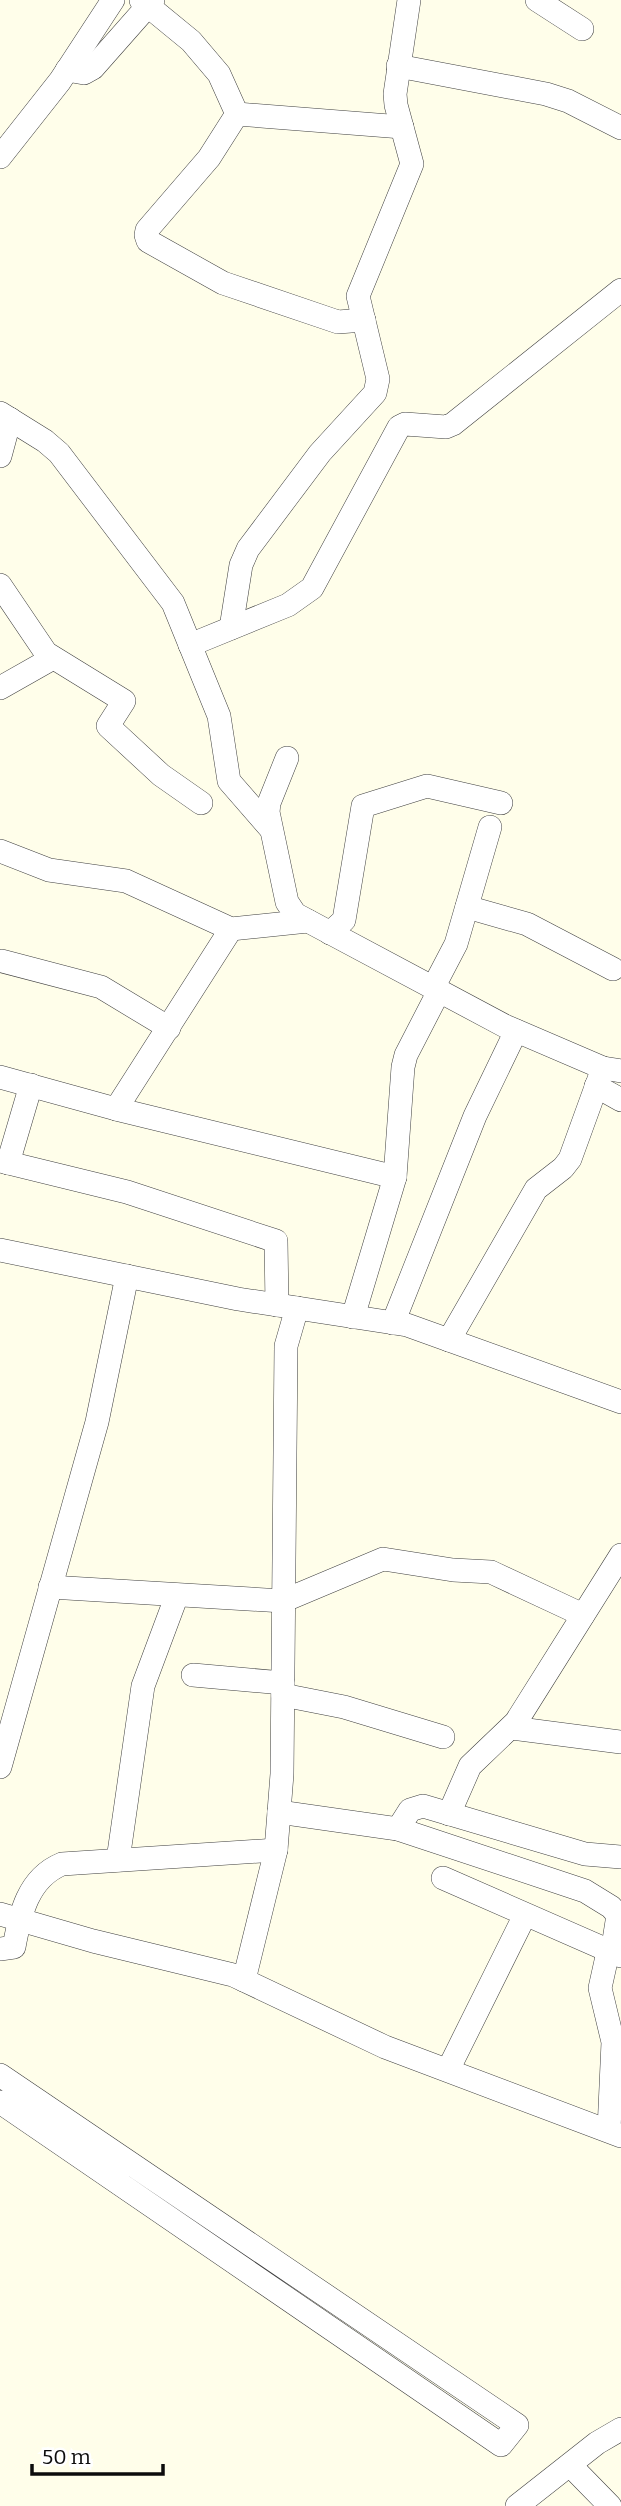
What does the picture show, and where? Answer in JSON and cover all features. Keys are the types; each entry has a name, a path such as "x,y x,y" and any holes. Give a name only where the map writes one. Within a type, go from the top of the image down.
{"street":[{"path":"0,157 67,70 113,0"},
{"path":"231,628 241,565 248,549 320,453 375,393 378,379 359,292 412,164 396,105 395,82 409,0"},
{"path":"537,0 582,29"},
{"path":"67,70 84,73 93,68 147,2 191,41 219,74 237,114"},
{"path":"398,66 546,94 621,128"},
{"path":"237,114 402,127"},
{"path":"237,114 209,158 147,230 148,241 223,283 338,322 364,320"},
{"path":"190,645 288,605 312,588 399,426 405,424 446,427 453,424 621,290"},
{"path":"0,456 5,416 59,453 169,596 220,720 229,781 269,827"},
{"path":"0,585 39,645 53,658 124,701 108,726 161,775 201,803"},
{"path":"0,688 53,658"},
{"path":"287,758 269,803 269,827 287,902 295,914 516,1031 607,1075 621,1100"},
{"path":"330,933 344,920 363,806 427,786 501,803"},
{"path":"353,1317 395,1177 406,1055 456,944 490,827"},
{"path":"0,851 49,870 126,881 231,929 308,921"},
{"path":"467,907 527,923 613,969"},
{"path":"116,1109 231,929"},
{"path":"2,961 101,987 169,1028"},
{"path":"393,1323 475,1116 516,1031"},
{"path":"449,1340 536,1189 563,1168 570,1159 607,1075"},
{"path":"0,1077 116,1109 395,1177"},
{"path":"31,1085 4,1162 127,1192 276,1241 287,1307 282,1774 276,1850 244,1980"},
{"path":"0,1250 287,1307 407,1325 621,1402"},
{"path":"0,1767 97,1422 127,1276"},
{"path":"449,1814 470,1766 512,1728 621,1555"},
{"path":"50,1587 283,1601 383,1559 453,1570 491,1572 583,1615"},
{"path":"118,1860 143,1686 177,1595"},
{"path":"193,1675 283,1688 443,1737"},
{"path":"512,1728 621,1742"},
{"path":"398,1829 414,1807 423,1806 586,1854 621,1857"},
{"path":"10,1917 93,1941 227,1973 376,2043 615,2133 614,2050 600,1988 614,1954 618,1915 611,1907 593,1895 398,1829 279,1812"},
{"path":"0,1949 14,1947 10,1917 33,1886 51,1869 62,1864 276,1850"},
{"path":"443,1878 614,1954"},
{"path":"448,2070 525,1915"},
{"path":"0,2075 517,2425 501,2445 0,2102"},
{"path":"517,2506 597,2443 621,2429"},
{"path":"570,2465 610,2506"}]}
